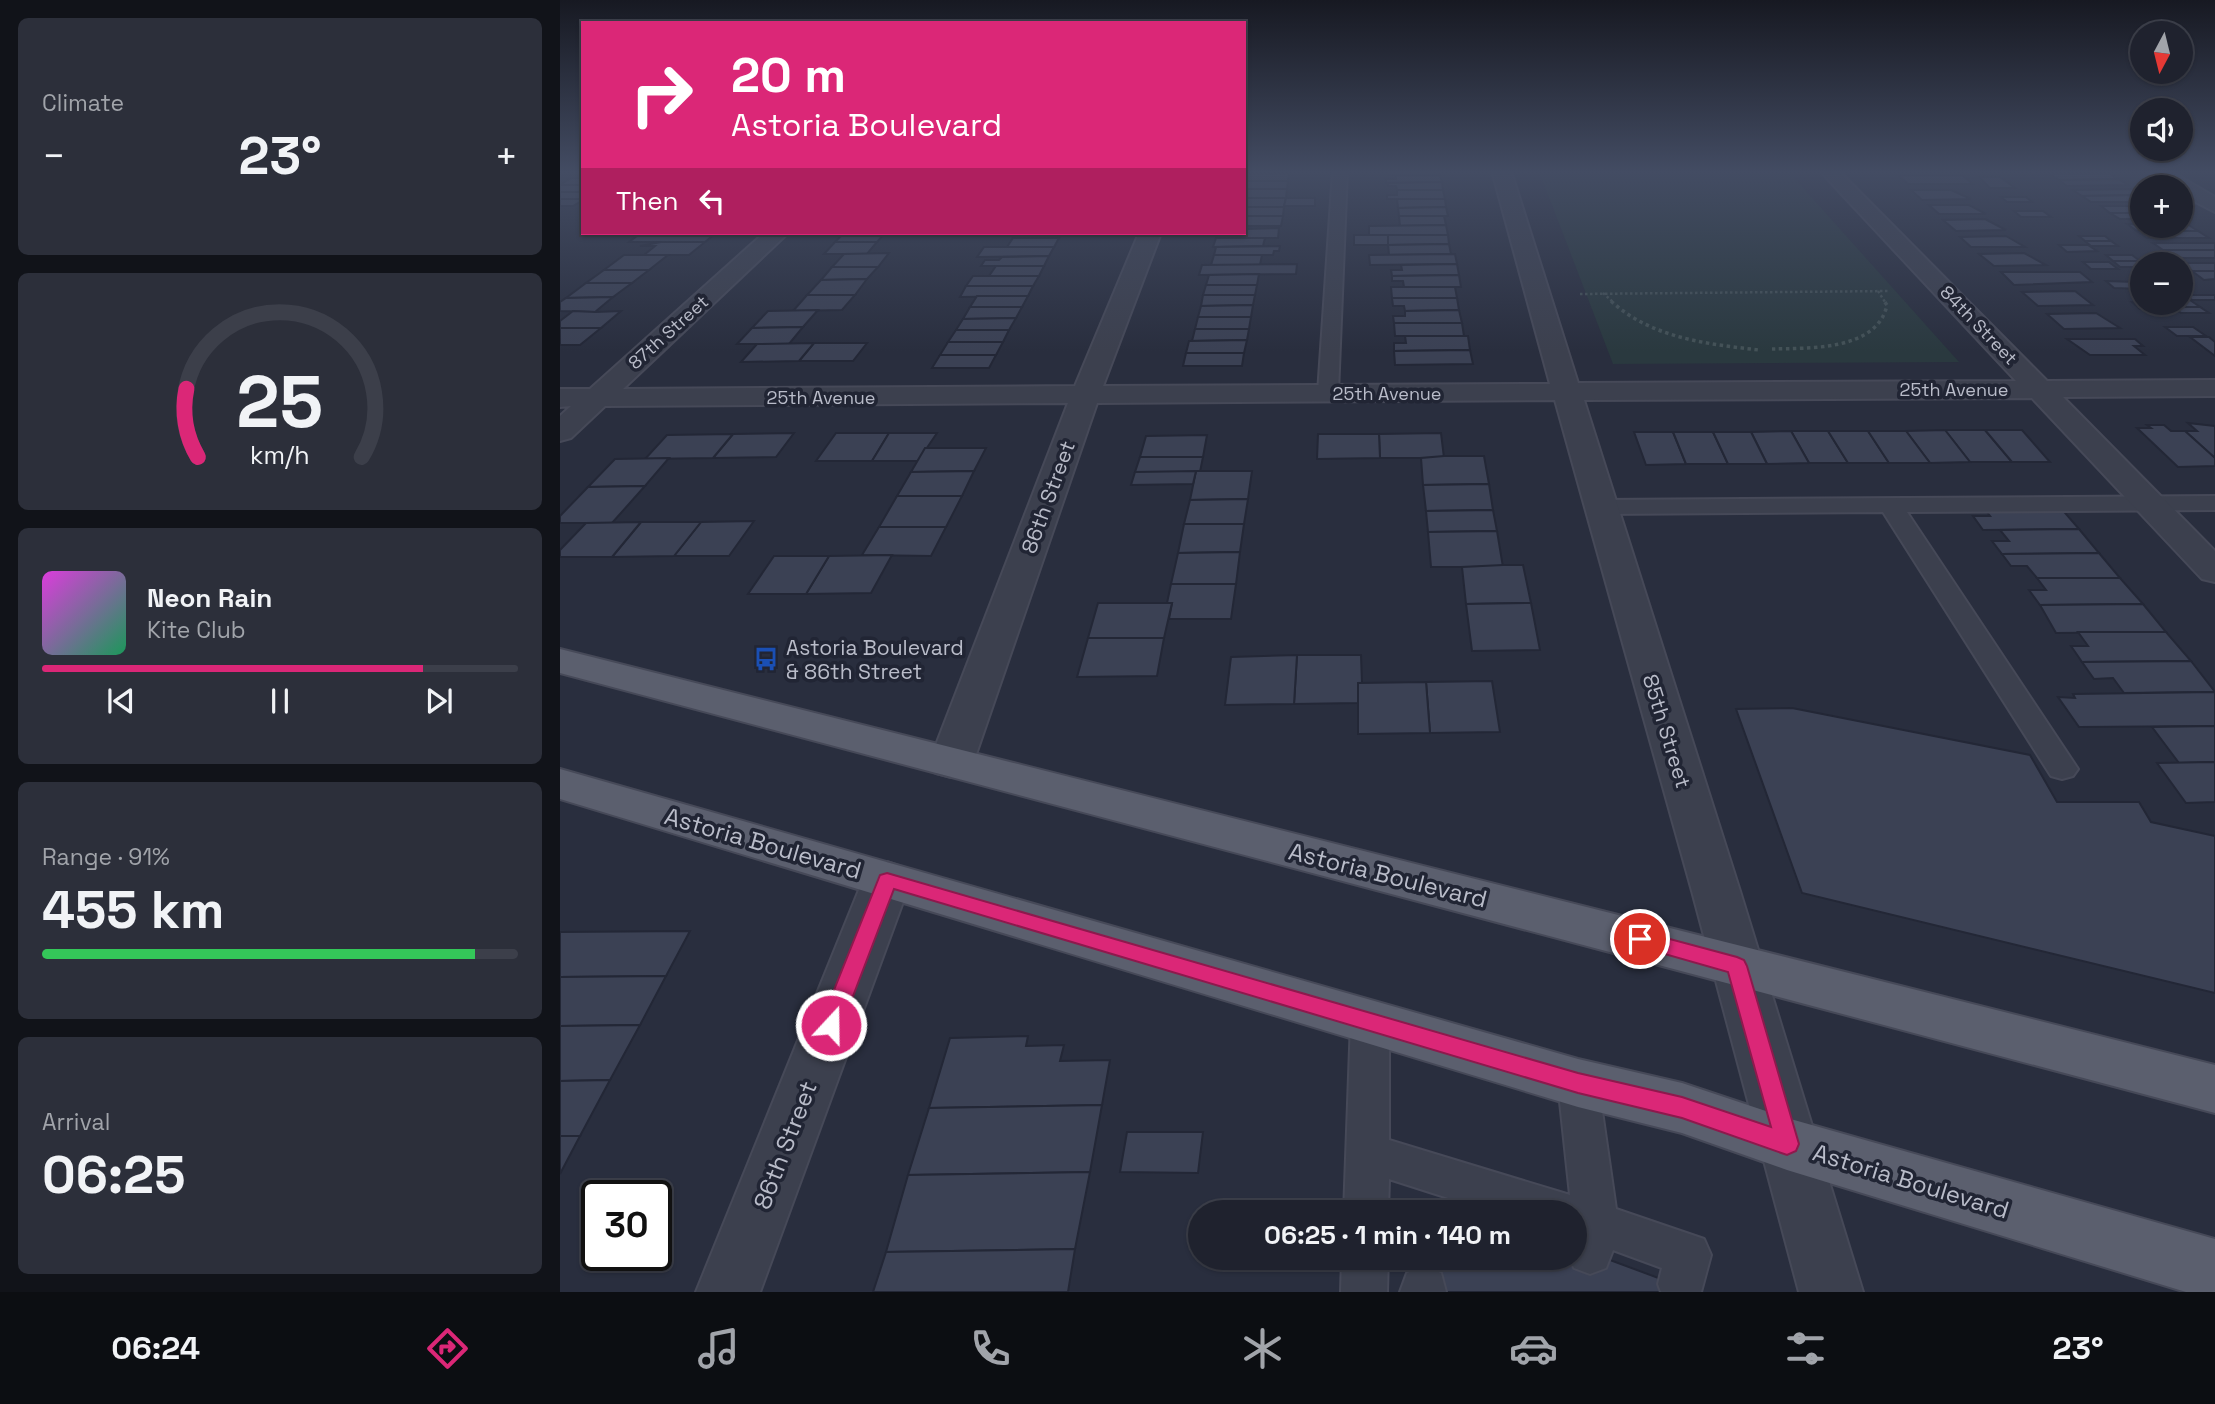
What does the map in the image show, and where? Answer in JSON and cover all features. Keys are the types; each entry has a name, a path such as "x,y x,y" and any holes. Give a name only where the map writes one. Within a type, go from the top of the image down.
{"main road":[{"name":"Astoria Boulevard","path":"560,661 2215,1089"},
{"name":"Astoria Boulevard","path":"560,783 1578,1083 1682,1108 1787,1144 2215,1270"}],"street":[{"name":"85th Street","path":"1519,231 1831,1292"},
{"name":"84th Street","path":"1887,231 2215,571"},
{"name":"87th Street","path":"560,432 775,235"},
{"name":"86th Street","path":"951,763 1086,394 1149,235"},
{"name":"25th Avenue","path":"560,398 2215,387"},
{"name":"86th Street","path":"728,1292 887,880"}],"lane":[{"path":"1328,393 1337,231"},
{"path":"1600,508 2215,503"},
{"path":"1891,506 2062,769"},
{"path":"1366,1200 1370,1021"},
{"path":"1578,1083 1580,1200"},
{"path":"1367,1153 1456,1192 1488,1200"},
{"path":"1587,1228 1688,1255 1681,1284"},
{"path":"1364,1292 1365,1270"}],"path":[{"path":"1603,293 1628,317 1663,334 1711,344 1761,350 1810,348 1861,336 1882,321 1887,305 1878,291"},
{"path":"1572,294 1892,291"}],"shaded area":[{"path":"1562,231 1842,231 1959,362 1613,364"}],"building":[{"path":"1246,231 1279,231 1278,238 1216,238 1217,235 1246,235"},
{"path":"1369,231 1447,231 1448,235 1369,235"},
{"path":"2193,231 2198,231 2209,238 2193,238"},
{"path":"638,235 714,235 705,242 629,242"},
{"path":"842,235 883,235 877,242 835,242"},
{"path":"1015,235 1061,235 1059,238 1013,238"},
{"path":"1354,235 1388,235 1388,245 1354,245"},
{"path":"1388,235 1448,235 1449,244 1388,245"},
{"path":"2006,236 2025,247 1971,247 1960,237"},
{"path":"2079,236 2105,236 2111,241 2085,241"},
{"path":"1013,238 1059,238 1054,247 1007,247"},
{"path":"1216,238 1265,238 1263,246 1213,247"},
{"path":"2085,241 2111,241 2118,246 2091,246"},
{"path":"661,242 705,242 689,255 644,255 655,246 640,246"},
{"path":"835,242 877,242 867,254 824,254"},
{"path":"2153,243 2215,243 2215,250 2163,250"},
{"path":"1449,244 1451,254 1389,255 1388,245"},
{"path":"2059,245 2088,245 2097,251 2067,252"},
{"path":"1280,246 1279,251 1274,251 1273,255 1214,255 1216,247"},
{"path":"984,247 1054,247 1049,256 977,257"},
{"path":"2163,250 2215,250 2215,258 2193,258 2193,252"},
{"path":"889,253 878,267 832,267 844,254"},
{"path":"2024,253 2046,265 1994,266 1979,254"},
{"path":"1455,254 1457,264 1370,265 1369,255"},
{"path":"624,255 668,255 649,270 604,270"},
{"path":"1214,255 1262,255 1260,265 1211,265"},
{"path":"2106,255 2130,255 2130,261 2113,261"},
{"path":"1049,256 1044,266 981,266 985,260 999,260 1002,257"},
{"path":"2113,261 2130,261 2130,267 2120,267"},
{"path":"2083,262 2109,262 2118,269 2091,269"},
{"path":"2193,263 2215,263 2215,271 2193,271"},
{"path":"1297,264 1296,274 1199,275 1202,265"},
{"path":"1457,264 1459,275 1392,276 1391,270 1402,270 1401,265"},
{"path":"996,266 1044,266 1039,276 989,276"},
{"path":"832,267 878,267 867,279 821,280"},
{"path":"604,270 649,270 632,283 586,283"},
{"path":"2193,271 2215,271 2215,279 2204,280"},
{"path":"2001,272 2080,272 2092,282 2014,285"},
{"path":"1259,274 1257,285 1206,285 1209,275"},
{"path":"1459,275 1461,287 1404,287 1403,281 1392,281 1392,276"},
{"path":"973,276 1039,276 1033,286 966,286"},
{"path":"867,279 855,295 807,295 821,280"},
{"path":"2106,281 2130,282 2130,289 2114,288"},
{"path":"586,283 632,283 613,297 566,298"},
{"path":"1206,285 1257,285 1255,295 1203,295"},
{"path":"966,286 1033,286 1028,296 960,297"},
{"path":"1391,287 1455,287 1457,298 1392,298"},
{"path":"2075,291 2093,305 2038,306 2022,292"},
{"path":"807,295 855,295 842,310 793,311"},
{"path":"1203,295 1255,295 1253,305 1201,306"},
{"path":"2193,295 2215,295 2215,300 2193,300"},
{"path":"977,296 1028,296 1022,307 970,307"},
{"path":"613,297 595,312 560,311 560,302 566,298"},
{"path":"1392,298 1457,298 1459,310 1405,311 1404,306 1393,306"},
{"path":"1253,305 1251,317 1198,317 1201,306"},
{"path":"970,307 1022,307 1016,318 963,319"},
{"path":"2193,307 2200,307 2209,313 2193,313"},
{"path":"818,310 803,327 752,328 768,311"},
{"path":"1459,310 1462,323 1394,323 1393,316 1405,316 1405,311"},
{"path":"573,311 621,311 601,328 560,328 560,321"},
{"path":"2096,313 2120,328 2064,329 2047,314"},
{"path":"1198,317 1251,317 1249,329 1195,329"},
{"path":"1016,318 1009,330 956,330 963,319"},
{"path":"1394,323 1462,323 1464,336 1395,336"},
{"path":"803,327 789,344 737,344 752,328"},
{"path":"2165,327 2193,327 2206,336 2177,336"},
{"path":"560,328 601,328 580,345 560,345"},
{"path":"1195,329 1249,329 1247,340 1192,341"},
{"path":"956,330 1009,330 1003,342 948,342"},
{"path":"1405,336 1468,336 1470,350 1394,351 1394,343 1406,343"},
{"path":"2190,337 2209,337 2215,342 2215,356"},
{"path":"2067,339 2135,339 2143,346 2134,346 2145,355 2090,355"},
{"path":"1247,340 1244,353 1186,353 1189,341"},
{"path":"948,342 1003,342 996,355 940,355"},
{"path":"814,343 867,343 853,361 799,361"},
{"path":"814,343 799,361 741,362 757,344"},
{"path":"1470,350 1473,364 1395,365 1394,351"},
{"path":"1186,353 1244,353 1242,366 1183,366"},
{"path":"940,355 996,355 989,368 932,368"},
{"path":"2188,423 2215,426 2215,458 2185,431 2197,431"},
{"path":"2147,425 2164,425 2171,431 2185,431 2215,458 2215,466 2178,467 2137,428 2151,428"},
{"path":"1945,430 1985,430 2012,462 1970,462"},
{"path":"1945,430 1970,462 1930,463 1906,431"},
{"path":"1985,430 2022,430 2050,462 2012,462"},
{"path":"1791,431 1828,431 1848,463 1809,463"},
{"path":"1791,431 1809,463 1767,464 1751,432"},
{"path":"1828,431 1868,431 1889,463 1848,463"},
{"path":"1868,431 1906,431 1930,463 1889,463"},
{"path":"1634,432 1673,432 1686,464 1646,465"},
{"path":"1673,432 1713,432 1728,464 1686,464"},
{"path":"1713,432 1751,432 1767,464 1728,464"},
{"path":"794,433 776,457 713,458 733,434"},
{"path":"836,433 889,433 872,461 816,461"},
{"path":"889,433 937,433 918,461 872,461"},
{"path":"1441,433 1444,458 1380,458 1379,434"},
{"path":"733,434 713,458 645,459 667,435"},
{"path":"1318,434 1379,434 1380,458 1317,459"},
{"path":"1207,435 1203,457 1140,457 1146,436"},
{"path":"925,448 986,448 974,471 911,472"},
{"path":"1484,456 1489,484 1423,485 1421,458"},
{"path":"1140,457 1203,457 1200,472 1135,472"},
{"path":"669,458 645,486 588,487 615,459"},
{"path":"974,471 962,496 897,496 911,472"},
{"path":"1196,471 1252,471 1248,499 1190,500"},
{"path":"1196,471 1193,484 1131,485 1135,472"},
{"path":"1489,484 1493,510 1426,511 1423,485"},
{"path":"645,486 612,523 560,523 560,516 588,487"},
{"path":"897,496 962,496 946,527 879,527"},
{"path":"1248,499 1244,524 1184,524 1190,500"},
{"path":"1983,507 2060,507 2079,529 1983,530 1973,516 1990,516"},
{"path":"1493,510 1497,531 1428,532 1426,511"},
{"path":"754,521 729,556 674,556 701,522"},
{"path":"641,522 701,522 674,556 612,557"},
{"path":"641,522 612,557 560,557 560,550 586,523"},
{"path":"1184,524 1244,524 1240,552 1178,553"},
{"path":"879,527 946,527 931,556 862,555"},
{"path":"2079,529 2099,553 2002,554 1992,541 2009,541 2000,530"},
{"path":"1497,531 1503,567 1431,567 1428,532"},
{"path":"1240,552 1236,584 1171,584 1178,553"},
{"path":"2099,553 2120,578 2037,578 2027,566 2011,566 2002,554"},
{"path":"892,555 871,593 806,594 829,556"},
{"path":"774,556 829,556 806,594 748,594"},
{"path":"1523,565 1531,603 1466,604 1462,567"},
{"path":"2037,578 2120,578 2143,604 2040,605 2029,590 2046,590"},
{"path":"1171,584 1236,584 1231,619 1169,619 1172,603 1167,603"},
{"path":"1098,603 1172,603 1164,638 1088,638"},
{"path":"1531,603 1540,650 1472,651 1466,604"},
{"path":"2143,604 2166,632 2056,633 2040,605"},
{"path":"2078,632 2166,632 2191,661 2082,662 2071,646 2088,646"},
{"path":"1088,638 1164,638 1157,676 1077,677"},
{"path":"1297,655 1361,655 1362,683 1358,683 1358,703 1294,704"},
{"path":"1297,655 1294,704 1225,705 1231,657"},
{"path":"2191,661 2215,692 2124,693 2113,678 2094,679 2082,662"},
{"path":"1492,681 1500,732 1430,733 1426,682"},
{"path":"1426,682 1430,733 1358,734 1358,683"},
{"path":"2215,692 2215,726 2079,727 2058,697 2075,698 2073,694"},
{"path":"1792,708 2030,755 2057,802 2139,802 2151,822 2215,836 2215,993 1802,893 1736,709"},
{"path":"2215,726 2215,762 2179,763 2152,727"},
{"path":"2215,762 2215,802 2186,803 2157,763"},
{"path":"690,931 666,976 560,977 560,932"},
{"path":"666,976 640,1025 560,1026 560,977"},
{"path":"640,1025 610,1080 560,1081 560,1026"},
{"path":"1028,1036 1026,1046 1064,1045 1060,1061 1110,1060 1102,1105 929,1108 950,1038"},
{"path":"610,1080 580,1136 560,1136 560,1081"},
{"path":"1102,1105 1090,1172 908,1175 929,1108"},
{"path":"1127,1132 1203,1132 1198,1173 1120,1172"},
{"path":"560,1136 580,1136 560,1174"},
{"path":"1090,1172 1075,1249 886,1252 908,1175"},
{"path":"1075,1249 1068,1292 873,1292 886,1252"},
{"path":"1587,1251 1696,1292 1432,1292 1411,1285 1417,1270 1587,1270"}],"place":[{"name":"Astoria Boulevard & 86th Street","path":"766,659"}],"route":[{"path":"831,1025 887,880 1578,1083 1682,1108 1787,1144 1737,966 1640,939"}]}
